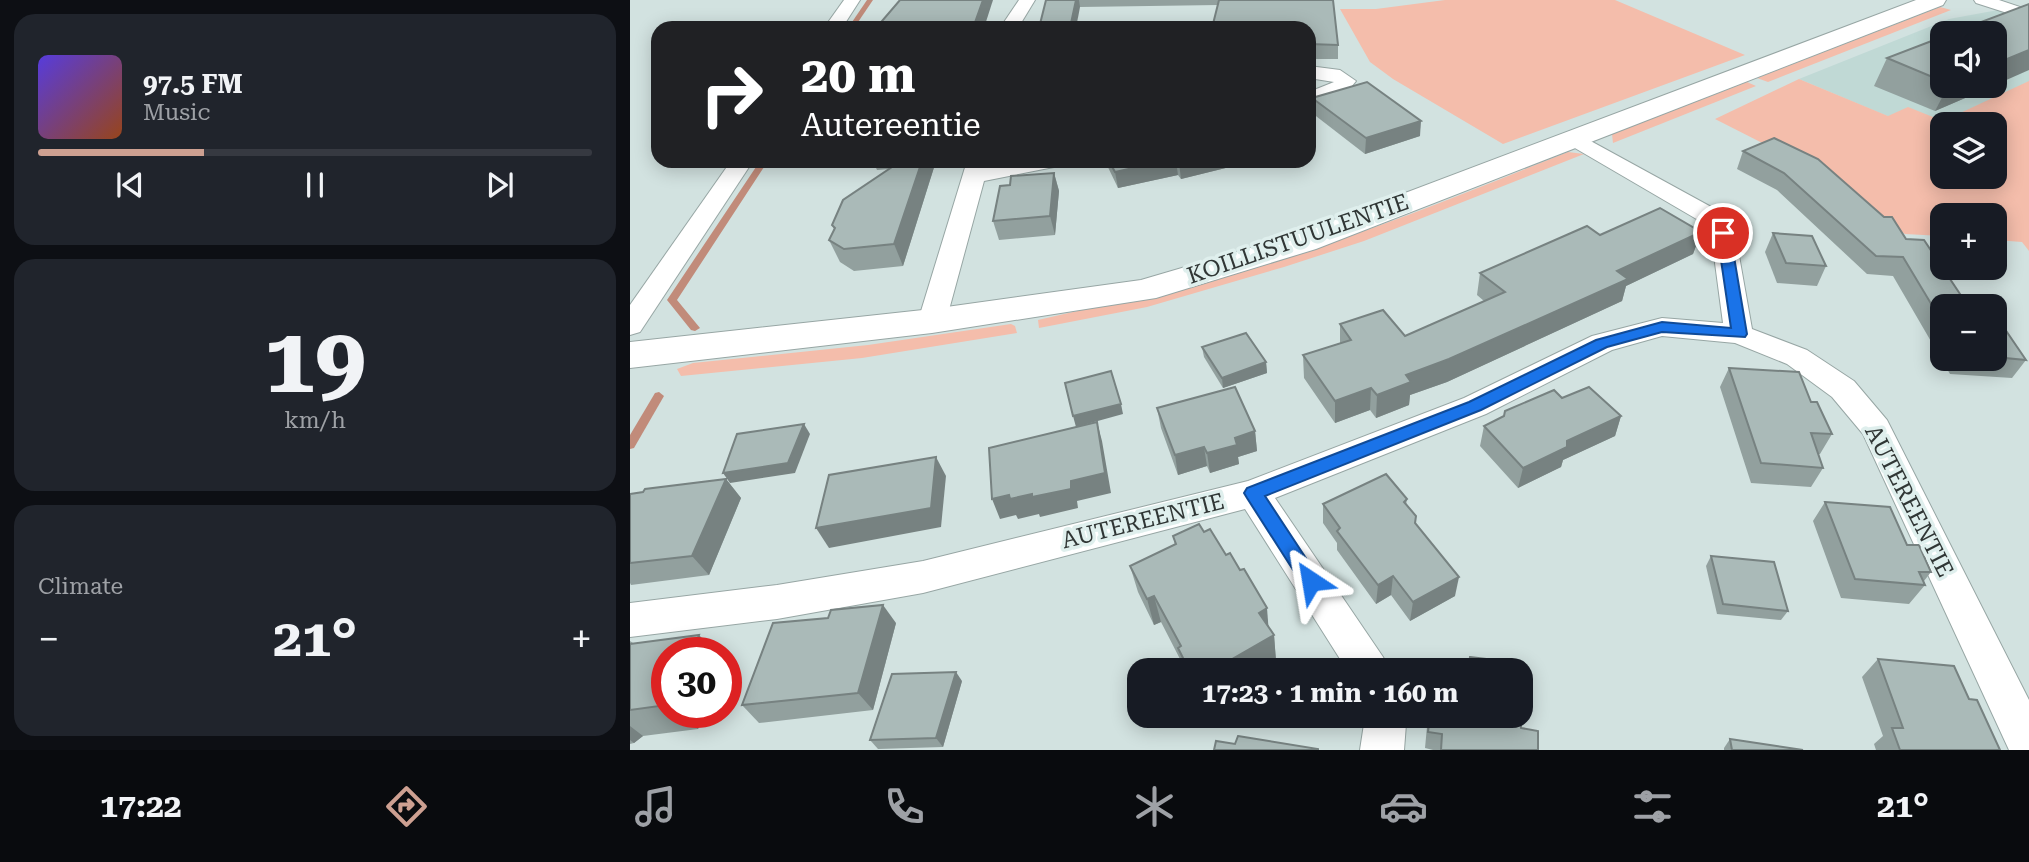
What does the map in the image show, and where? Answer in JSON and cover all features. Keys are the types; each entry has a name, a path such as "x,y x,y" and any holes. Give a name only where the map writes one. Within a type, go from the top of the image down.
{"street":[{"path":"838,21 852,0"},
{"path":"1014,21 1027,0"},
{"name":"KOILLISTUULENTIE","path":"630,355 932,321 1144,290 1305,242 1935,0"},
{"path":"1982,0 2029,15"},
{"path":"1316,73 1332,74 1346,81 1340,88 1316,96"},
{"path":"1576,139 1715,219 1723,233 1739,334"},
{"path":"630,326 738,168"},
{"path":"932,321 976,168"},
{"name":"AUTEREENTIE","path":"630,620 777,602 923,577 1253,493 1475,406 1602,343 1662,327 1739,334 1797,357 1843,389 1876,428 2029,745"},
{"path":"1253,493 1361,658"},
{"path":"1382,750 1384,728"}],"shaded area":[{"path":"1445,0 1615,0 1745,55 1503,144 1393,79 1370,62 1340,9 1376,9"},
{"path":"1940,7 1951,10 1768,82 1757,78"},
{"path":"1998,10 2029,20 2029,130 2007,126 2007,112 1930,112 1928,133 1799,79 1930,27 1930,98 2007,98 2007,21 1944,21"},
{"path":"1799,79 1888,116 1908,107 1930,116 1930,189 2007,189 2007,112 1962,112 1992,98 2007,98 2007,91 2029,81 2029,251 2022,242 2007,241 2007,203 1930,203 1930,235 1905,234 1800,162 1715,119"},
{"path":"1747,82 1756,86 1613,143 1612,134"},
{"path":"1568,152 1584,154 1364,241 1147,307 1039,328 1038,320 1248,269 1351,236"},
{"path":"1011,324 1015,326 1017,333 862,358 681,376 677,369 693,363 868,345"}],"building":[{"path":"900,0 983,0 976,21 882,21"},
{"path":"1046,0 1076,0 1072,21 1041,21"},
{"path":"1219,0 1333,0 1338,45 1316,44 1316,21 1214,21"},
{"path":"2029,4 2029,50 2007,59 2007,21 1984,21"},
{"path":"1930,42 1930,76 1887,58"},
{"path":"1367,82 1421,121 1366,138 1316,101 1316,97"},
{"path":"1774,138 1818,159 1884,217 1892,217 1906,239 1924,240 1930,249 1930,280 1951,280 1960,294 1930,294 1930,302 1903,257 1876,256 1784,173 1743,151"},
{"path":"891,168 920,168 894,244 844,249 829,240 835,228 832,225 843,200"},
{"path":"1113,168 1133,168 1115,172"},
{"path":"1054,173 1050,216 993,221 1000,186 1010,185 1011,176"},
{"path":"1660,208 1701,232 1617,271 1628,279 1449,359 1406,375 1411,382 1377,395 1371,388 1335,401 1303,355 1351,340 1340,324 1383,310 1405,336 1505,292 1480,273 1587,226 1600,235"},
{"path":"1773,233 1812,236 1826,266 1786,263"},
{"path":"2007,332 2026,360 2007,358"},
{"path":"1246,333 1266,362 1222,378 1202,347"},
{"path":"1729,368 1799,372 1811,402 1817,402 1832,434 1811,433 1823,468 1761,463"},
{"path":"1111,371 1121,404 1073,416 1065,383"},
{"path":"1235,387 1255,431 1235,438 1237,445 1207,453 1204,447 1175,455 1157,408"},
{"path":"1589,387 1621,416 1567,441 1567,447 1523,468 1484,426 1504,416 1505,411 1554,390 1562,398"},
{"path":"1097,422 1105,473 1071,481 1071,489 1032,497 1032,494 1010,499 1009,495 992,499 989,448"},
{"path":"804,424 788,463 723,473 737,434"},
{"path":"936,457 931,508 816,528 829,475"},
{"path":"1386,474 1407,499 1404,502 1416,516 1415,523 1459,577 1413,602 1393,576 1378,585 1337,531 1340,528 1323,504"},
{"path":"726,479 692,556 630,563 630,494 643,492 645,489"},
{"path":"1825,502 1890,507 1907,545 1919,545 1931,572 1919,572 1925,585 1855,579"},
{"path":"1199,524 1204,532 1210,529 1226,555 1230,553 1240,570 1244,569 1267,608 1259,613 1274,635 1234,658 1183,658 1178,648 1181,646 1154,596 1147,599 1130,566 1176,544 1173,536"},
{"path":"1711,556 1774,562 1788,611 1723,604"},
{"path":"883,605 858,693 742,705 773,623 828,618 831,610"},
{"path":"651,641 651,707 630,710 630,644"},
{"path":"1878,659 1954,666 1969,699 1977,700 2000,750 1900,750 1892,728 1903,728"},
{"path":"956,672 936,738 870,740 892,674"},
{"path":"1428,728 1521,728 1538,731 1538,750 1441,750 1442,734 1428,732"},
{"path":"1238,736 1318,750 1214,750 1216,741 1235,744"},
{"path":"1730,739 1803,750 1732,750"}],"waterway":[{"path":"856,21 870,0"},
{"path":"695,328 672,300 759,168"},
{"path":"630,445 659,396"}],"route":[{"path":"1311,581 1253,493 1475,406 1602,343 1662,327 1739,334 1723,233"}]}
